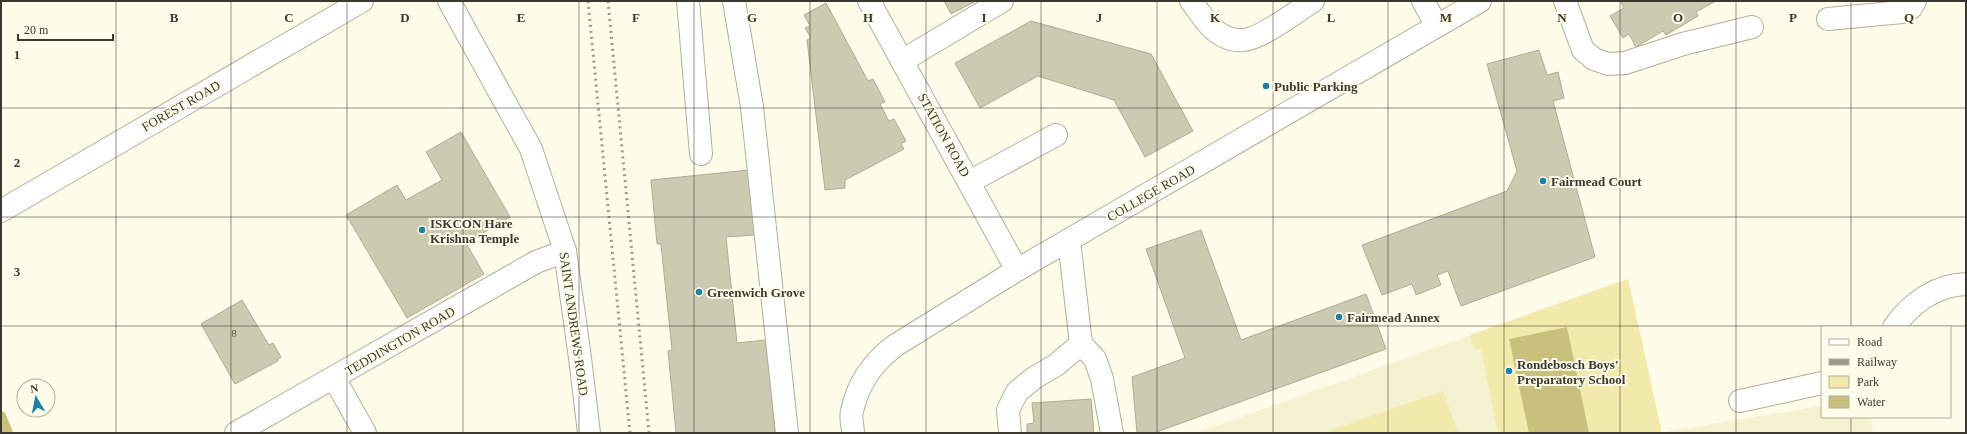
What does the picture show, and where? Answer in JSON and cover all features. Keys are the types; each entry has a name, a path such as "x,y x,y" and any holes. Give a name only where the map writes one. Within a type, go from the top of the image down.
{"street":[{"name":"FOREST ROAD","path":"1,211 362,1"},
{"name":"SAINT ANDREWS ROAD","path":"449,1 531,149 565,252 589,433"},
{"path":"688,1 701,154"},
{"path":"734,1 752,107 787,433"},
{"name":"STATION ROAD","path":"869,1 1017,270"},
{"path":"902,61 1002,1"},
{"path":"1191,1 1217,33 1229,39 1243,40 1259,35 1313,1"},
{"path":"1423,1 1437,26"},
{"name":"COLLEGE ROAD","path":"852,422 866,373 881,356 896,345 1017,270 1480,1"},
{"path":"1565,1 1583,50 1594,59 1608,64 1624,62 1683,44 1752,27"},
{"path":"1828,19 1902,12 1911,8 1915,1"},
{"path":"969,182 1056,135"},
{"path":"1069,240 1081,344 1095,359 1102,379 1112,433"},
{"name":"TEDDINGTON ROAD","path":"236,433 536,262 565,252"},
{"path":"1895,326 1904,313 1937,290 1954,285 1966,284"},
{"path":"1010,433 1008,410 1017,392 1034,378 1056,365 1081,344"},
{"path":"334,378 365,433"},
{"path":"1740,401 1821,384"}],"shaded area":[{"name":"Rondebosch Boys' Preparatory School","path":"1628,279 1662,432 1821,406 1821,418 1871,418 1873,433 1196,433"}],"green space":[{"path":"1628,279 1662,433 1498,433 1481,349 1475,350 1470,335"},
{"path":"1443,391 1458,433 1323,433"}],"water":[{"path":"1567,327 1589,433 1529,433 1509,339"}],"building":[{"path":"944,1 976,1 951,14"},
{"path":"1620,1 1716,1 1696,12 1698,16 1666,35 1663,31 1636,47 1629,34 1623,38 1610,16 1624,8"},
{"path":"826,3 868,81 873,79 885,102 880,104 889,121 894,119 906,141 901,144 904,149 845,180 845,188 825,190 807,40 811,38 805,28 810,26 804,15"},
{"path":"1031,21 1151,54 1193,131 1145,157 1114,100 1038,76 980,108 955,63"},
{"name":"Fairmead Court","path":"1539,50 1547,75 1558,72 1564,98 1553,101 1595,257 1461,306 1448,271 1437,275 1441,285 1416,295 1412,284 1382,295 1362,245 1507,191 1517,171 1487,64"},
{"name":"ISKCON Hare Krishna Temple","path":"461,132 510,217 466,243 484,274 407,318 346,215 397,185 406,200 442,180 426,152"},
{"name":"Greenwich Grove","path":"749,170 755,235 726,237 737,343 766,340 775,433 676,433 668,351 672,350 661,244 657,244 651,180"},
{"name":"Fairmead Annex","path":"1201,230 1241,340 1366,294 1386,349 1154,433 1137,433 1132,377 1185,358 1146,249"},
{"path":"242,300 269,345 273,343 281,357 277,360 278,361 235,384 201,324"},
{"path":"1091,399 1094,433 1027,433 1027,424 1034,423 1032,403"}],"waterway":[{"path":"1,416 8,433"}],"railway":[{"path":"588,1 630,433"},
{"path":"608,1 649,433"}],"place":[{"name":"Public Parking","path":"1266,86"},
{"name":"Fairmead Court","path":"1543,181"},
{"name":"ISKCON Hare Krishna Temple","path":"422,230"},
{"name":"Greenwich Grove","path":"699,292"},
{"name":"Fairmead Annex","path":"1339,317"},
{"name":"Rondebosch Boys' Preparatory School","path":"1509,371"}]}
